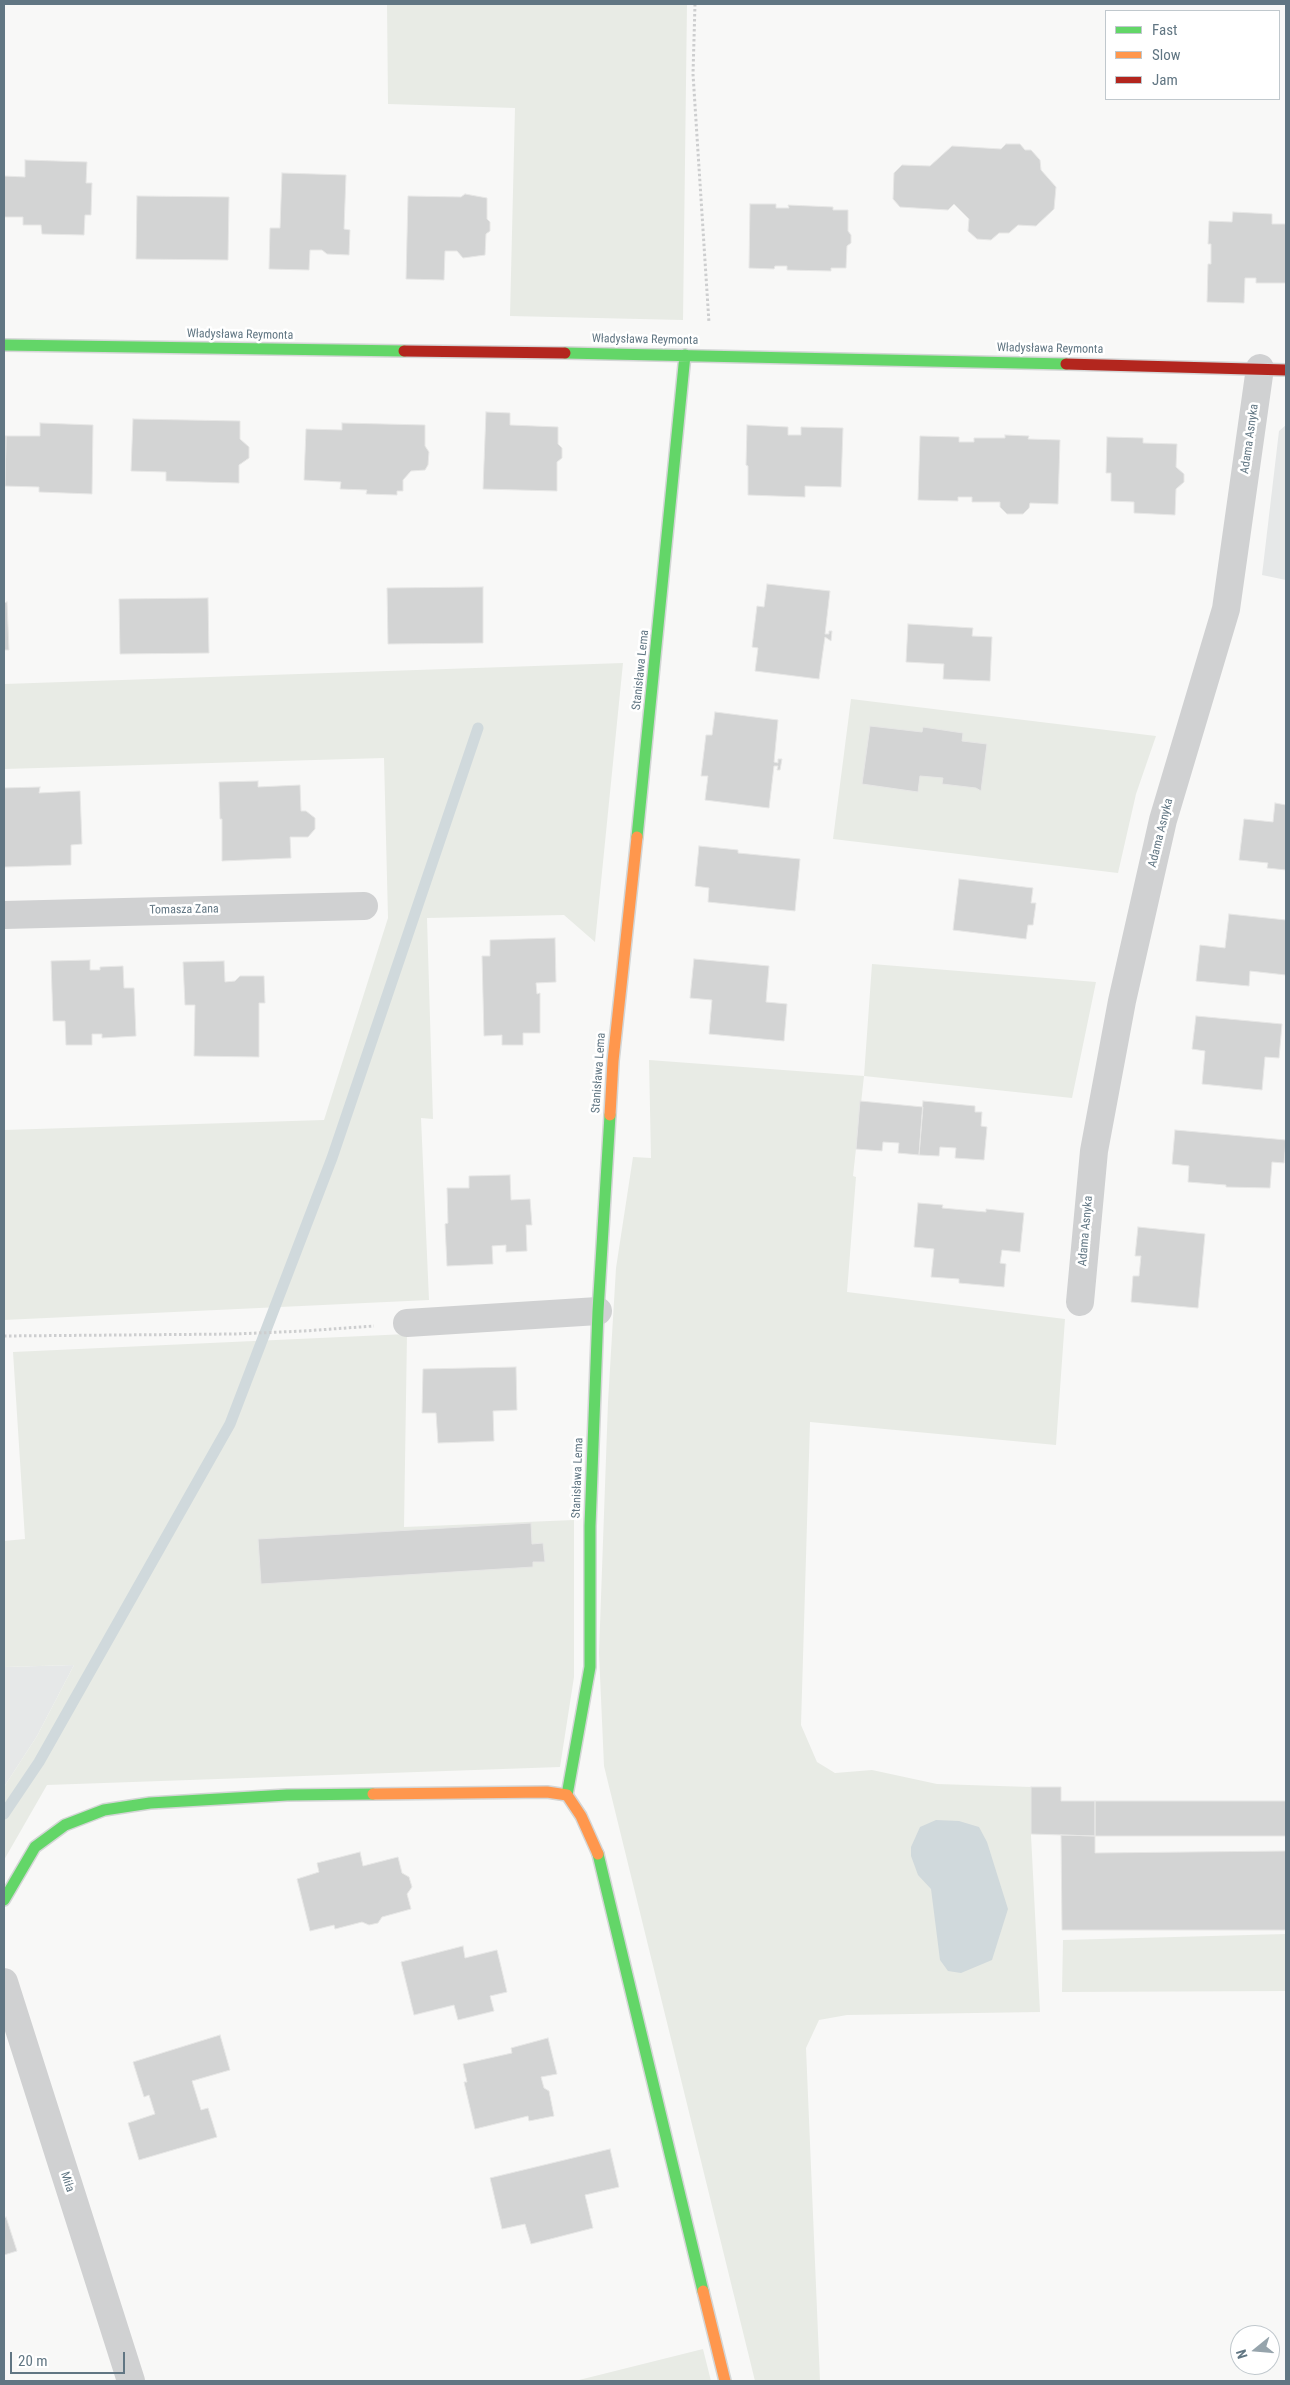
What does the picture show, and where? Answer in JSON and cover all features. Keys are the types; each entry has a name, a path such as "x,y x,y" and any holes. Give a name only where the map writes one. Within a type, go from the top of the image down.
{"street":[{"name":"Władysława Reymonta","path":"4,345 711,355 1286,370"},
{"name":"Stanisława Lema","path":"567,1795 590,1667 590,1526 598,1312 613,1061 655,666 685,355"},
{"name":"Adama Asnyka","path":"1080,1302 1094,1151 1122,1001 1163,820 1226,609 1260,368"},
{"name":"Tomasza Zana","path":"4,915 364,906"},
{"path":"407,1323 598,1312"},
{"path":"4,1900 35,1848 65,1825 104,1810 150,1803 287,1795 547,1792 567,1795 581,1816 598,1854 725,2381"},
{"name":"Miła","path":"4,1982 131,2381"}],"path":[{"path":"695,4 693,74 711,355"},
{"path":"4,1336 304,1332 407,1323"}],"shaded area":[{"path":"387,4 687,4 683,320 510,316 515,108 388,104"},
{"path":"1286,425 1286,580 1262,575 1279,431"},
{"path":"623,663 595,942 564,915 427,918 433,1119 421,1118 429,1300 4,1320 4,1130 324,1120 388,918 384,758 4,769 4,684"},
{"path":"851,699 1156,736 1136,794 1118,873 833,839"},
{"path":"872,964 1096,982 1072,1098 864,1076"},
{"path":"649,1060 864,1076 853,1176 856,1177 847,1292 1065,1319 1056,1445 810,1422 801,1725 817,1762 835,1773 872,1770 937,1784 1031,1787 1031,1835 1040,2012 847,2015 819,2020 806,2048 820,2381 755,2381 604,1766 599,1653 608,1402 616,1268 633,1157 651,1158"},
{"path":"407,1334 404,1527 574,1520 574,1677 560,1767 47,1785 4,1860 4,1787 37,1736 74,1665 4,1667 4,1541 25,1539 13,1352"},
{"path":"74,1665 37,1736 4,1787 4,1667"},
{"path":"936,1820 959,1821 979,1827 987,1842 1008,1909 992,1960 961,1973 948,1971 940,1960 931,1889 918,1875 911,1856 911,1847 920,1827"},
{"path":"1286,1934 1286,1991 1062,1992 1063,1940"},
{"path":"703,2349 711,2381 575,2381"}],"building":[{"path":"1006,144 1020,144 1025,150 1031,150 1040,160 1041,170 1056,187 1054,209 1036,226 1018,225 1009,233 999,233 991,240 977,239 968,231 969,219 954,204 948,210 900,207 893,199 894,173 902,165 930,166 952,146 1001,149"},
{"path":"25,160 87,162 86,183 92,183 91,215 85,215 84,235 42,234 41,225 23,225 23,217 4,217 4,176 25,177"},
{"path":"282,173 346,175 344,229 350,230 349,255 327,254 322,250 310,250 309,270 269,269 270,228 280,228"},
{"path":"465,194 487,198 487,219 490,222 490,231 486,234 485,255 463,258 457,251 445,251 444,280 406,279 408,196 461,197"},
{"path":"137,196 229,197 228,260 136,259"},
{"path":"750,204 776,204 776,208 789,208 788,205 833,207 833,210 848,210 848,231 851,235 851,243 847,246 846,268 831,268 831,271 787,270 787,266 775,266 774,269 749,268"},
{"path":"1233,212 1272,214 1272,224 1286,224 1286,283 1256,283 1256,278 1245,278 1244,303 1207,302 1208,264 1211,264 1211,244 1208,244 1209,221 1232,222"},
{"path":"486,412 510,413 510,425 558,427 558,444 562,448 562,458 557,462 557,491 483,489"},
{"path":"133,419 240,421 240,439 249,447 249,458 239,465 239,483 166,481 166,472 131,471"},
{"path":"40,423 93,425 92,494 39,492 39,487 5,486 6,436 40,436"},
{"path":"342,423 425,425 425,446 429,452 428,465 425,470 411,471 403,480 403,491 397,491 397,495 366,494 367,490 340,489 341,482 304,480 306,429 342,430"},
{"path":"747,425 788,427 788,435 801,435 801,427 843,428 841,487 805,486 805,497 748,495 748,466 746,465"},
{"path":"1005,435 1029,436 1028,439 1060,440 1058,504 1030,503 1029,508 1023,514 1007,514 1000,507 1000,502 972,502 972,497 958,497 958,501 918,500 920,436 959,437 959,442 974,442 974,438 1005,438"},
{"path":"4,436 6,436 5,486 4,486"},
{"path":"1107,437 1143,438 1143,443 1177,444 1176,467 1184,474 1184,482 1176,489 1175,515 1134,513 1134,502 1111,501 1111,473 1106,473"},
{"path":"767,584 830,591 825,634 829,634 829,631 832,631 831,641 825,637 819,679 755,671 758,648 752,647 757,606 764,607"},
{"path":"483,587 483,643 388,644 387,588"},
{"path":"208,598 209,653 120,654 119,599"},
{"path":"7,602 9,650 4,650 4,603"},
{"path":"908,624 973,628 972,636 992,637 990,681 943,679 944,664 906,662"},
{"path":"715,712 778,720 774,762 778,763 778,759 782,759 780,770 777,770 778,766 774,766 769,808 705,800 708,776 701,776 706,735 712,735"},
{"path":"870,726 922,732 923,727 963,733 962,741 987,744 981,791 976,788 942,784 943,778 920,776 918,792 862,784"},
{"path":"258,781 258,787 300,785 301,811 306,811 315,818 315,829 308,837 290,837 291,858 222,861 222,819 220,819 219,782"},
{"path":"40,787 39,793 80,791 82,844 71,845 71,865 4,867 4,788"},
{"path":"1275,803 1286,805 1286,870 1267,868 1268,863 1239,860 1244,819 1273,822"},
{"path":"699,846 738,850 738,853 800,859 795,911 708,902 709,888 695,886"},
{"path":"959,879 1033,888 1031,903 1036,903 1033,925 1028,925 1026,939 953,930"},
{"path":"1229,914 1286,920 1286,975 1250,971 1249,986 1196,981 1200,945 1225,948"},
{"path":"555,938 556,982 536,983 537,994 540,993 540,1033 523,1033 523,1045 502,1045 502,1035 484,1036 482,956 490,956 490,940"},
{"path":"694,959 769,966 766,1002 787,1004 784,1041 709,1034 712,1000 690,998"},
{"path":"90,960 90,970 100,970 100,967 123,966 124,988 134,988 136,1036 102,1038 102,1034 92,1034 92,1045 66,1045 65,1021 53,1021 51,961"},
{"path":"224,961 225,982 235,981 240,976 264,976 265,1003 259,1003 259,1057 194,1056 195,1005 185,1005 183,962"},
{"path":"1196,1016 1282,1024 1279,1058 1265,1057 1262,1090 1202,1084 1205,1051 1192,1049"},
{"path":"860,1101 923,1107 919,1155 898,1153 899,1143 883,1142 882,1151 856,1149"},
{"path":"923,1101 975,1106 975,1112 982,1112 981,1126 987,1127 984,1160 955,1158 956,1148 940,1147 939,1156 919,1155"},
{"path":"1175,1130 1286,1140 1284,1163 1272,1162 1270,1188 1226,1187 1226,1185 1188,1182 1189,1166 1172,1164"},
{"path":"510,1175 511,1200 530,1199 532,1225 526,1225 527,1251 506,1252 506,1245 492,1246 493,1264 447,1266 445,1224 448,1223 447,1188 469,1188 469,1176"},
{"path":"918,1203 943,1205 942,1208 986,1212 986,1209 1024,1213 1020,1252 1002,1250 1000,1263 1006,1264 1004,1287 959,1283 959,1279 931,1277 934,1249 914,1247"},
{"path":"1138,1227 1205,1234 1198,1308 1131,1302 1133,1276 1139,1276 1141,1256 1135,1256"},
{"path":"516,1367 517,1410 493,1411 494,1441 438,1443 436,1413 422,1413 423,1369"},
{"path":"531,1523 532,1544 543,1543 545,1562 533,1562 533,1567 261,1584 258,1539"},
{"path":"1031,1787 1061,1787 1061,1801 1095,1801 1095,1836 1031,1834"},
{"path":"1095,1801 1286,1801 1286,1836 1095,1836"},
{"path":"1061,1835 1095,1836 1095,1853 1286,1851 1286,1930 1062,1930"},
{"path":"360,1852 363,1866 398,1857 402,1873 409,1877 412,1887 407,1894 411,1909 382,1917 378,1923 369,1925 362,1922 335,1929 334,1925 310,1931 297,1879 319,1872 317,1863"},
{"path":"463,1946 465,1958 497,1950 507,1992 490,1996 494,2011 458,2020 454,2005 414,2015 401,1962"},
{"path":"220,2035 230,2070 192,2081 201,2110 208,2108 217,2137 139,2160 128,2123 155,2114 149,2095 144,2097 133,2062"},
{"path":"548,2038 557,2074 541,2077 544,2088 549,2091 554,2116 529,2121 528,2116 475,2129 464,2082 467,2082 463,2064 512,2053 511,2048"},
{"path":"610,2149 619,2187 585,2195 593,2228 531,2244 525,2224 502,2229 490,2178"},
{"path":"6,2217 17,2251 4,2255 4,2218"}],"waterway":[{"path":"4,1814 39,1762 230,1424 332,1158 478,728"}],"traffic: fast":[{"path":"4,345 404,351"},
{"path":"565,353 1066,364"},
{"path":"637,837 685,355"},
{"path":"567,1795 590,1667 590,1526 598,1311 610,1115"},
{"path":"4,1900 35,1847 65,1825 104,1810 150,1803 287,1795 373,1794"},
{"path":"598,1854 703,2291"}],"traffic: slow":[{"path":"610,1115 613,1061 637,837"},
{"path":"373,1794 547,1792 567,1795 581,1816 598,1854"},
{"path":"703,2291 725,2381"}],"traffic: jam":[{"path":"404,351 565,353"},
{"path":"1066,364 1286,370"}]}
